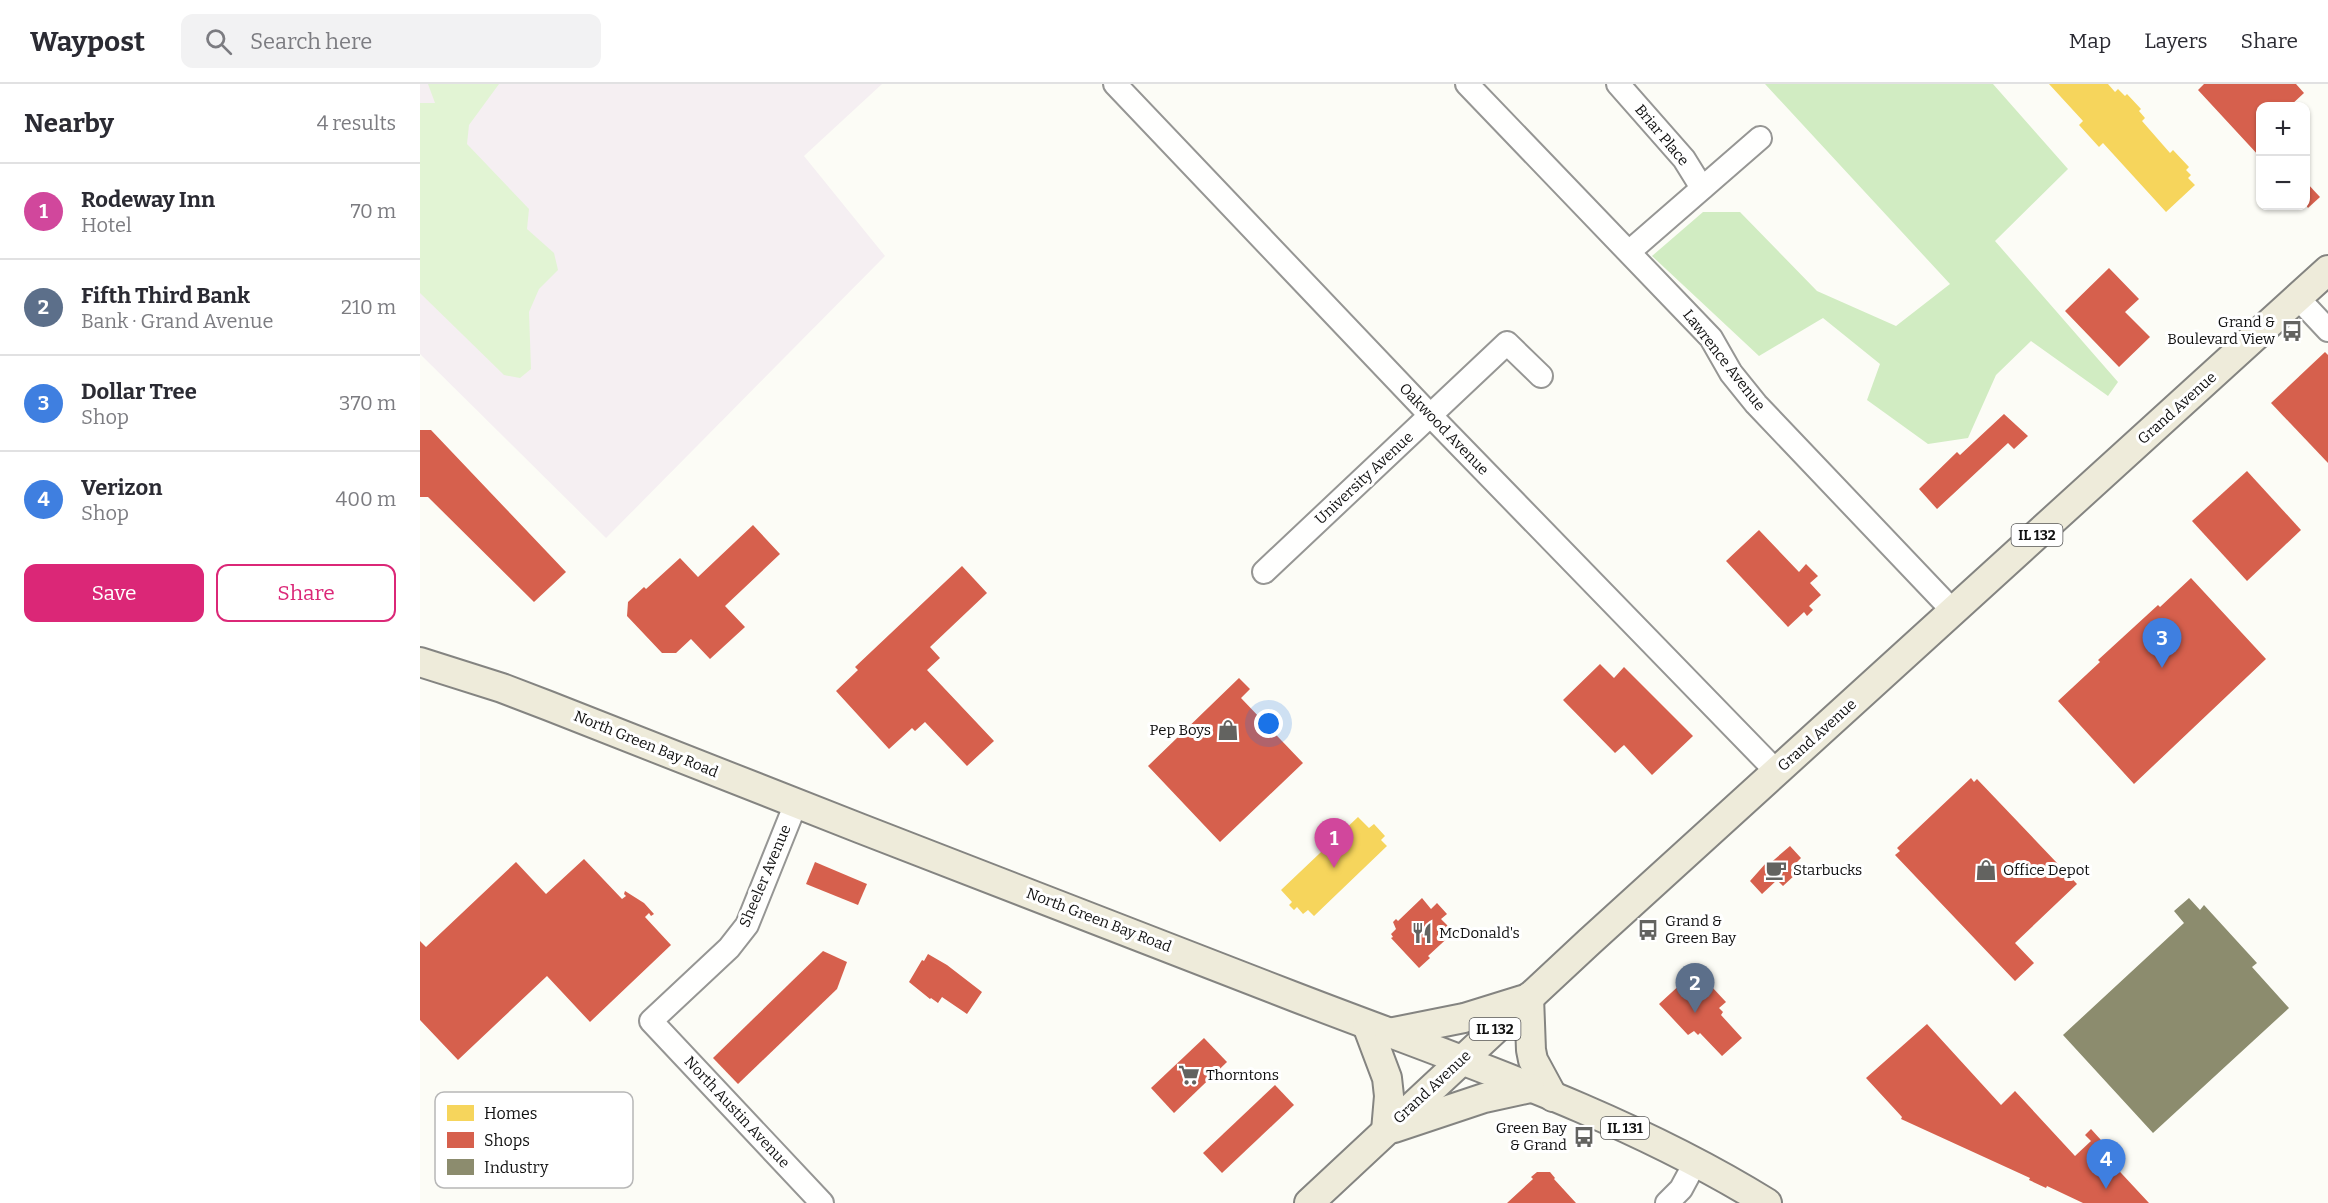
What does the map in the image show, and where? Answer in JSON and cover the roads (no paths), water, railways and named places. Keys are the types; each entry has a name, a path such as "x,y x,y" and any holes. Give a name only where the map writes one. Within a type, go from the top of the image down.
{"main road":[{"name":"Grand Avenue","path":"1309,1203 1529,997 2328,270"},
{"name":"North Green Bay Road","path":"420,662 502,688 1461,1060 1637,1134 1695,1162 1767,1203"},
{"path":"1529,997 1531,1050 1541,1093 1484,1098 1386,1131 1389,1096 1378,1029 1464,1018 1529,997"}],"street":[{"name":"Oakwood Avenue","path":"1115,84 1430,415 1777,772"},
{"name":"Lawrence Avenue","path":"1467,84 1630,251 1711,338 1731,373 1756,404 1953,611"},
{"name":"Briar Place","path":"1618,84 1684,159 1702,188"},
{"path":"1630,251 1760,138"},
{"path":"2298,298 2328,330"},
{"name":"University Avenue","path":"1264,572 1507,343 1541,376"},
{"name":"Sheeler Avenue","path":"651,1021 729,948 747,925 796,803"},
{"name":"North Austin Avenue","path":"651,1021 822,1203"},
{"path":"1666,1203 1681,1189 1695,1162"}],"place":[{"name":"Grand & Boulevard View","path":"2292,331"},
{"name":"Dollar Tree","path":"2162,668"},
{"name":"Pep Boys","path":"1228,730"},
{"name":"Rodeway Inn","path":"1334,868"},
{"name":"Starbucks","path":"1776,870"},
{"name":"Office Depot","path":"1986,870"},
{"name":"Grand & Green Bay","path":"1648,930"},
{"name":"McDonald's","path":"1422,933"},
{"name":"Fifth Third Bank","path":"1695,1013"},
{"name":"Thorntons","path":"1189,1075"},
{"name":"Green Bay & Grand","path":"1584,1137"},
{"name":"Verizon","path":"2106,1189"}]}
